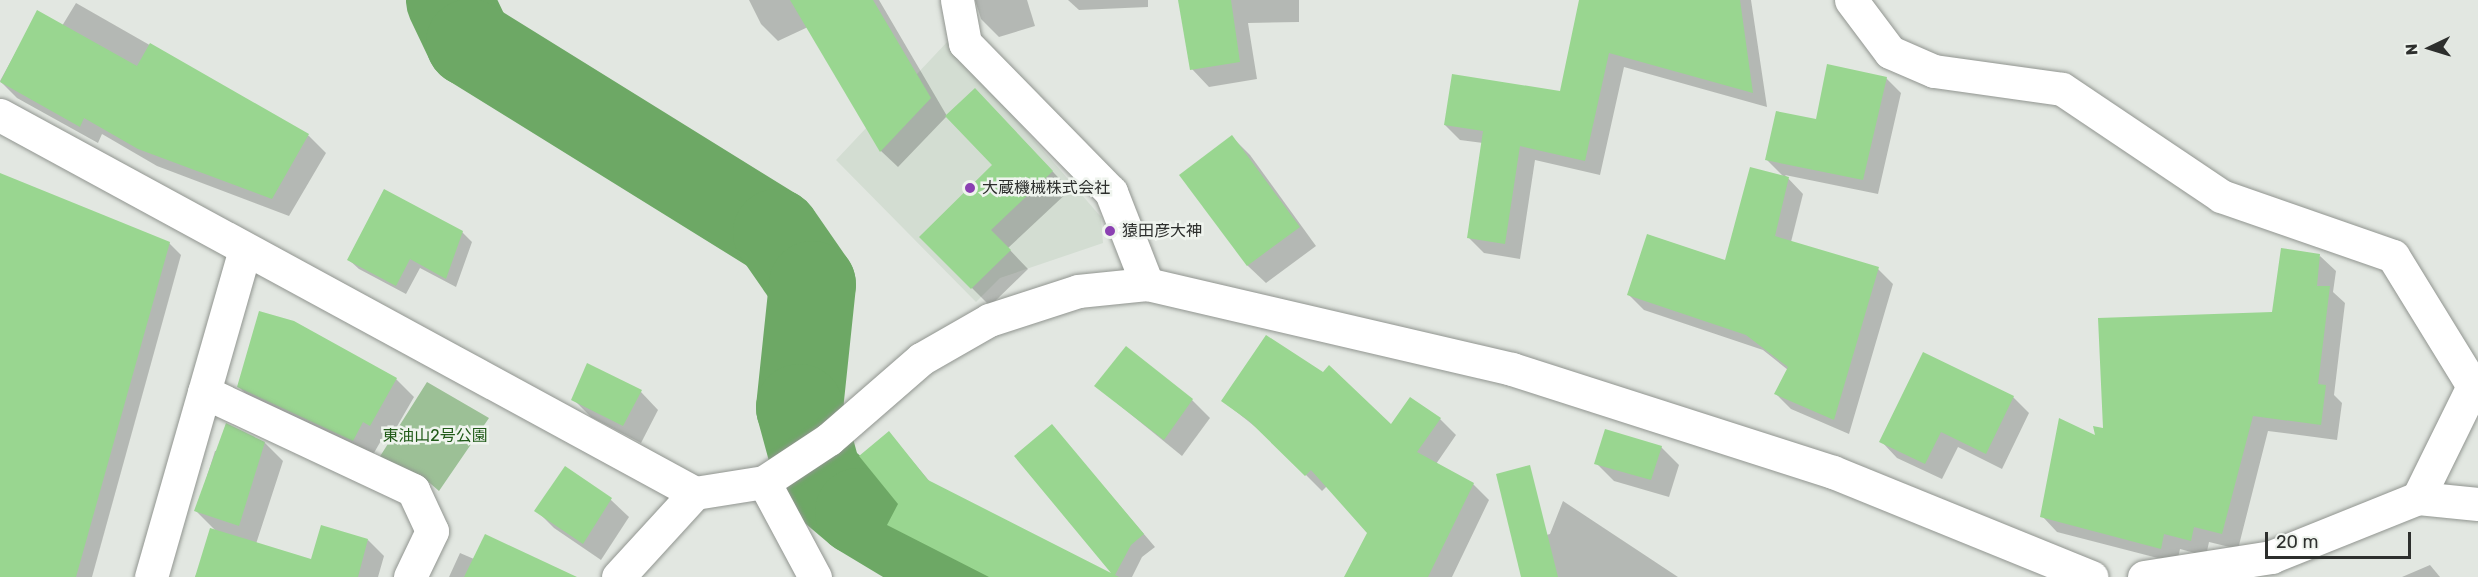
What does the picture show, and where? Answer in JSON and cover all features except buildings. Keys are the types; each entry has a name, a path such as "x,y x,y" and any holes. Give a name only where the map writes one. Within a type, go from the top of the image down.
{"street":[{"path":"957,0 965,43 1111,192 1147,284"},
{"path":"1851,0 1890,52 1934,71 2062,89 2221,196 2393,256 2473,386 2418,498"},
{"path":"0,115 695,493 764,482 829,439 921,359 989,320 1078,291 1147,284 1512,369 1833,472 2092,577"},
{"path":"151,577 245,249"},
{"path":"204,392 413,490 432,531 410,577"},
{"path":"764,482 815,577"},
{"path":"618,577 695,493"},
{"path":"2144,577 2271,557 2418,498 2478,504"}],"shaded area":[{"name":"大蔵機械株式会社","path":"948,41 1101,217 1103,243 1000,278 976,302 836,160"}],"green space":[{"name":"東油山2号公園","path":"427,382 489,418 439,491 424,478 379,458"}],"waterway":[{"path":"449,0 469,42 776,232 812,284 799,407 818,477 858,511 968,577"}],"place":[{"name":"大蔵機械株式会社","path":"970,188"},
{"name":"猿田彦大神","path":"1110,231"}]}
